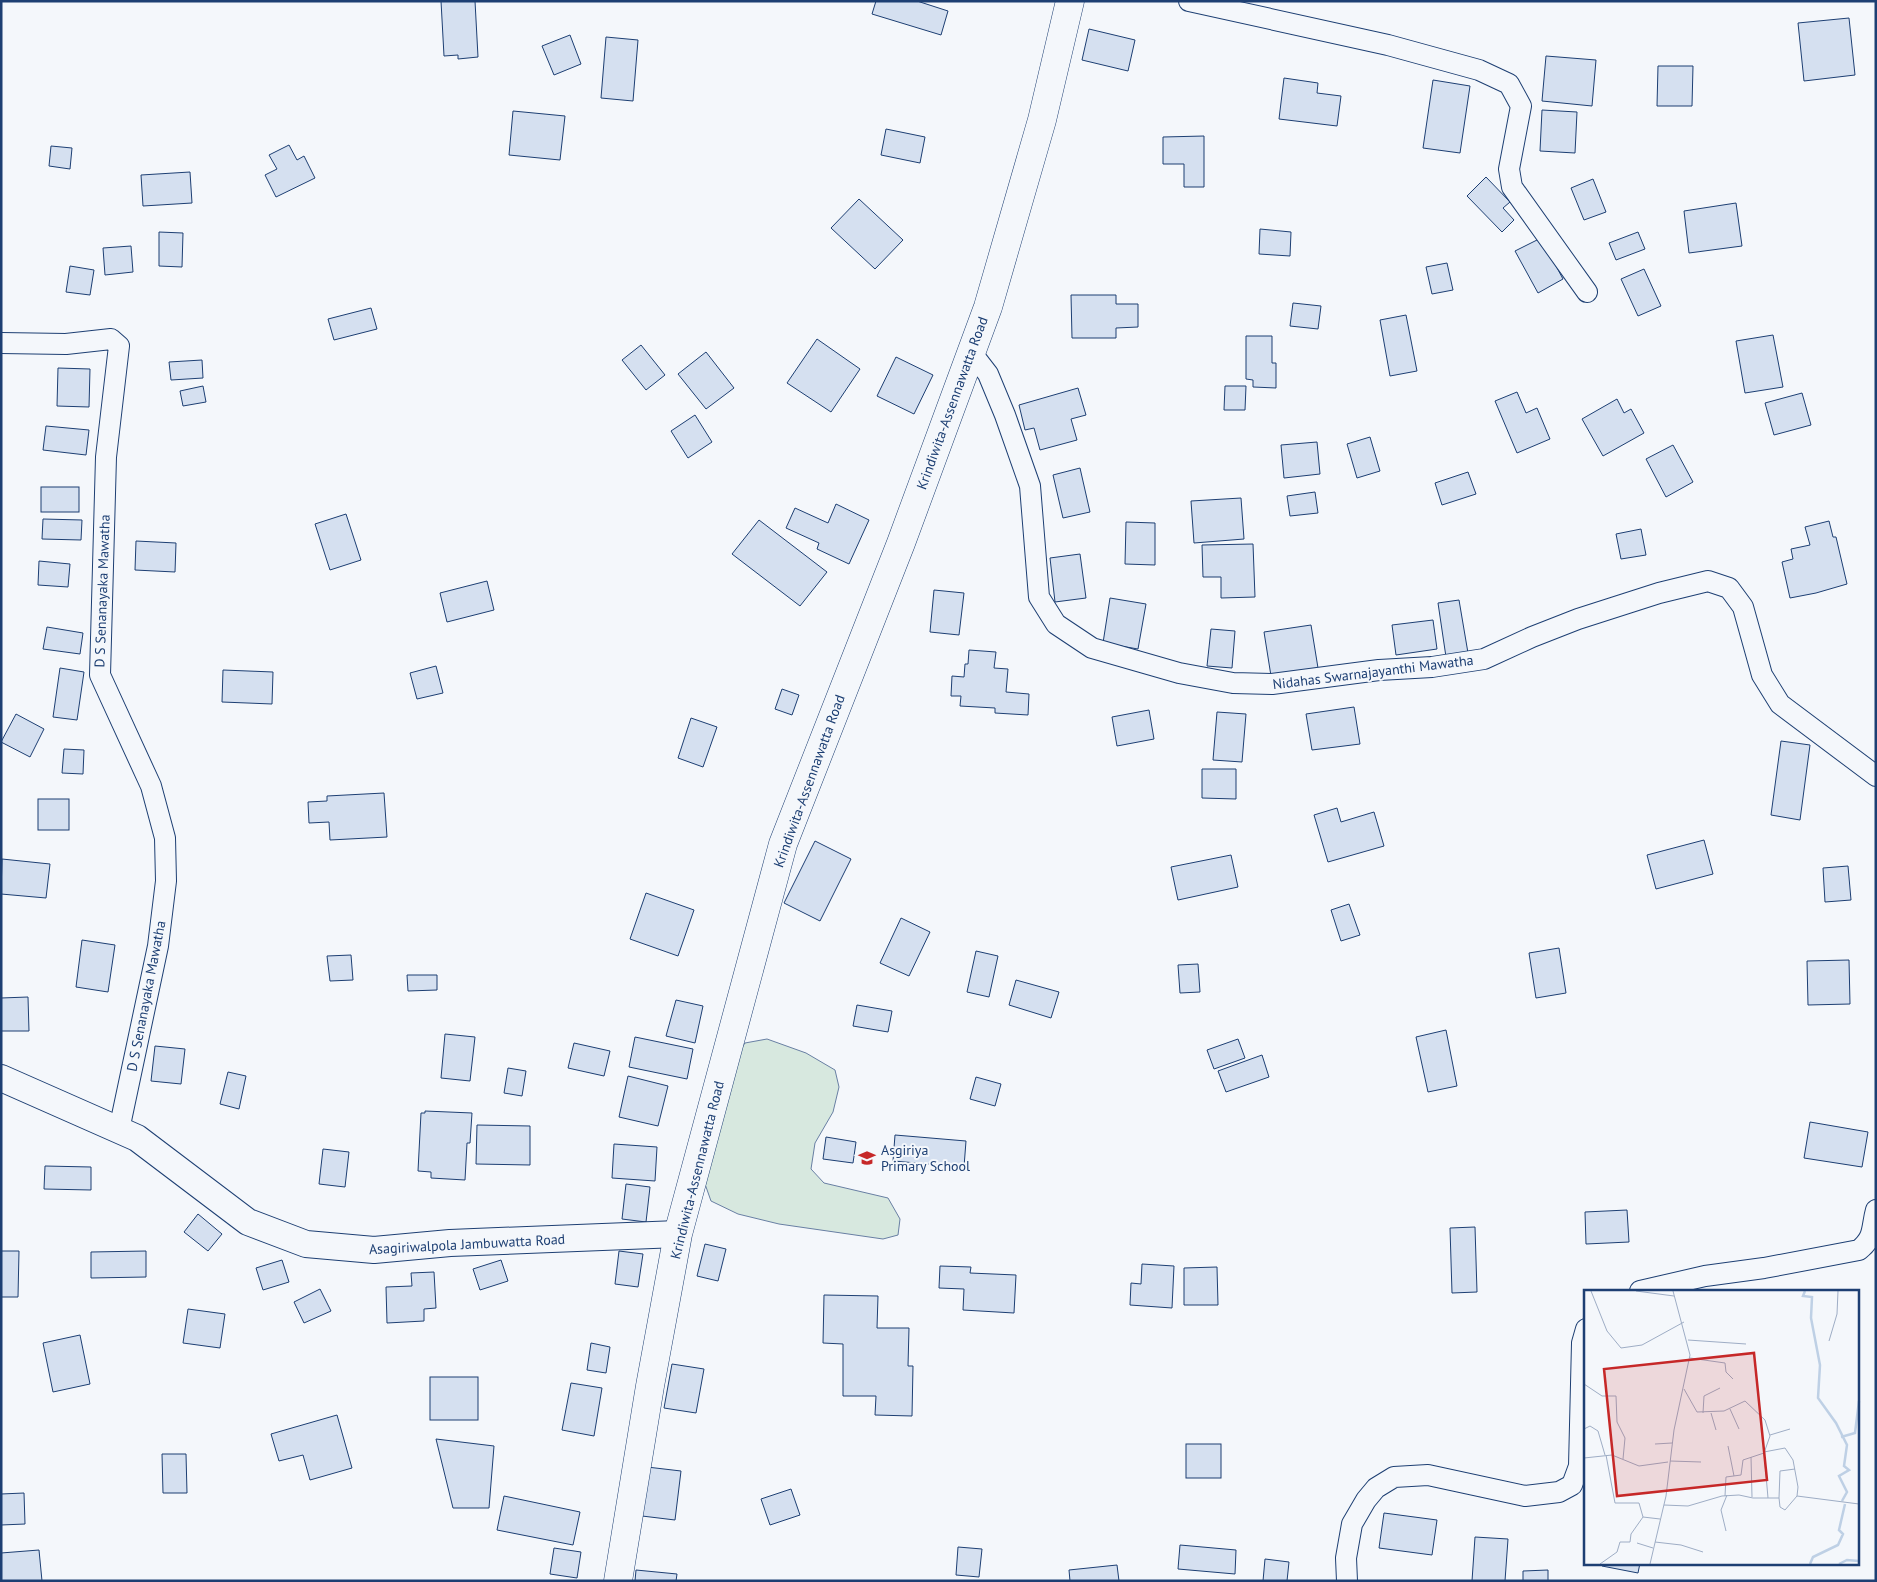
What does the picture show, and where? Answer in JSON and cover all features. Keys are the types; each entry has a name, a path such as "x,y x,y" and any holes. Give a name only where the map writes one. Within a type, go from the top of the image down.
{"main road":[{"name":"Krindiwita-Assennawatta Road","path":"618,1581 650,1386 678,1234 783,844 901,543 988,307 1042,120 1070,1"}],"street":[{"path":"1189,1 1388,45 1479,70 1509,84 1521,106 1509,169 1512,187 1587,292"},
{"name":"D S Senanayaka Mawatha","path":"1,343 66,344 111,339 119,346 106,457 100,675 151,786 165,838 166,881 158,946 119,1130"},
{"name":"Nidahas Swarnajayanthi Mawatha","path":"971,352 988,374 1005,414 1030,486 1039,597 1056,624 1092,648 1179,673 1232,684 1272,684 1380,670 1432,667 1484,658 1578,619 1659,593 1708,581 1729,588 1743,607 1762,675 1780,704 1876,776"},
{"name":"Asagiriwalpola Jambuwatta Road","path":"1,1078 137,1138 248,1222 306,1244 374,1250 450,1243 678,1234"},
{"path":"1644,1290 1705,1276 1764,1268 1859,1250 1867,1244 1874,1231 1876,1210"},
{"path":"1347,1581 1346,1558 1352,1524 1366,1500 1376,1488 1394,1477 1428,1475 1524,1496 1559,1492 1572,1485 1579,1466 1582,1343 1584,1336"}],"shaded area":[{"path":"767,1039 806,1053 835,1070 839,1087 833,1112 815,1143 811,1169 824,1183 888,1198 900,1219 898,1235 883,1239 779,1224 738,1214 711,1201 705,1184 741,1049 745,1043"}],"building":[{"path":"441,1 475,1 478,57 458,59 458,55 444,56"},
{"path":"876,1 917,1 948,11 941,35 872,14"},
{"path":"1849,18 1855,75 1804,81 1798,23"},
{"path":"1089,29 1135,40 1128,71 1082,60"},
{"path":"570,35 581,64 554,75 542,46"},
{"path":"606,37 638,40 633,101 601,98"},
{"path":"1546,56 1596,60 1592,106 1542,101"},
{"path":"1658,66 1693,66 1692,106 1657,106"},
{"path":"1284,78 1318,83 1317,93 1341,96 1337,126 1279,119"},
{"path":"1433,80 1470,86 1460,153 1423,148"},
{"path":"1542,110 1577,112 1575,153 1540,151"},
{"path":"513,111 565,116 560,160 509,155"},
{"path":"886,129 925,137 920,163 881,155"},
{"path":"1204,136 1204,187 1184,187 1184,164 1163,164 1163,137"},
{"path":"289,145 297,160 304,156 315,178 276,197 265,175 277,169 269,155"},
{"path":"51,146 72,148 70,169 49,166"},
{"path":"190,172 192,203 143,206 141,175"},
{"path":"1486,177 1510,202 1503,208 1514,220 1502,232 1467,196"},
{"path":"1593,179 1606,212 1584,220 1571,188"},
{"path":"859,199 903,240 875,269 831,228"},
{"path":"1736,203 1742,246 1689,253 1684,211"},
{"path":"1260,229 1291,232 1290,256 1259,254"},
{"path":"159,232 183,233 182,267 159,266"},
{"path":"1638,232 1645,249 1616,260 1609,243"},
{"path":"1541,238 1563,279 1538,293 1515,251"},
{"path":"131,246 133,272 105,275 103,248"},
{"path":"1447,263 1453,290 1432,294 1426,267"},
{"path":"70,266 94,270 90,295 66,292"},
{"path":"1644,269 1661,306 1638,316 1621,279"},
{"path":"1071,295 1116,295 1116,304 1138,304 1138,327 1116,328 1116,338 1072,338"},
{"path":"1293,303 1321,306 1318,329 1290,326"},
{"path":"371,308 377,329 334,340 328,319"},
{"path":"1406,315 1417,371 1390,376 1380,320"},
{"path":"1773,335 1783,387 1745,393 1736,341"},
{"path":"1246,336 1272,336 1272,363 1276,363 1276,388 1253,387 1253,380 1246,379"},
{"path":"817,339 860,369 831,412 787,383"},
{"path":"641,345 665,375 646,390 622,360"},
{"path":"706,352 734,388 706,409 678,374"},
{"path":"896,357 933,375 914,414 877,396"},
{"path":"202,360 203,378 171,380 169,362"},
{"path":"58,368 90,369 89,407 57,406"},
{"path":"203,386 206,402 183,406 180,391"},
{"path":"1225,386 1246,386 1245,410 1224,410"},
{"path":"1078,388 1086,415 1071,419 1077,440 1040,450 1034,428 1025,430 1019,405"},
{"path":"1517,392 1526,413 1537,408 1550,439 1517,453 1495,401"},
{"path":"1802,393 1811,425 1774,435 1765,403"},
{"path":"1617,399 1624,413 1631,409 1644,433 1603,456 1582,419"},
{"path":"695,415 712,442 688,458 671,431"},
{"path":"46,426 89,430 86,455 43,450"},
{"path":"1370,437 1380,471 1357,478 1347,444"},
{"path":"1317,442 1320,474 1284,478 1281,445"},
{"path":"1673,445 1693,482 1666,497 1646,459"},
{"path":"1080,468 1090,512 1063,518 1053,475"},
{"path":"1468,472 1476,494 1442,505 1435,483"},
{"path":"41,487 79,487 79,512 41,512"},
{"path":"1315,492 1318,513 1290,516 1287,496"},
{"path":"1241,498 1244,539 1194,543 1191,501"},
{"path":"836,504 869,520 849,564 817,549 819,543 786,528 795,508 828,523"},
{"path":"346,514 361,560 330,570 315,524"},
{"path":"43,519 82,520 81,540 42,539"},
{"path":"759,520 827,572 800,606 732,554"},
{"path":"1829,521 1833,537 1836,537 1847,584 1790,598 1782,562 1793,559 1791,549 1810,545 1805,527"},
{"path":"1126,522 1155,523 1155,565 1125,564"},
{"path":"1641,529 1646,555 1621,559 1616,534"},
{"path":"136,541 176,543 175,572 135,570"},
{"path":"1253,544 1255,597 1221,598 1221,577 1203,577 1202,545"},
{"path":"1080,554 1086,598 1055,602 1050,558"},
{"path":"39,561 70,564 68,587 38,585"},
{"path":"487,581 494,610 447,622 440,593"},
{"path":"934,590 964,593 959,635 930,632"},
{"path":"1110,598 1146,604 1138,649 1103,643"},
{"path":"1459,600 1468,653 1446,657 1438,603"},
{"path":"1433,620 1437,649 1396,655 1392,625"},
{"path":"1311,625 1318,668 1271,676 1264,632"},
{"path":"47,627 83,633 80,654 43,649"},
{"path":"1211,629 1235,631 1232,668 1207,666"},
{"path":"969,650 996,652 994,668 1008,669 1006,692 1029,694 1028,715 995,713 995,708 960,706 961,696 951,696 952,676 964,677 965,664 968,664"},
{"path":"436,666 443,693 417,699 410,673"},
{"path":"60,668 84,672 77,720 53,717"},
{"path":"223,670 273,672 272,704 222,702"},
{"path":"782,689 799,695 792,715 775,709"},
{"path":"1354,707 1360,744 1312,750 1306,714"},
{"path":"1149,710 1154,739 1117,746 1112,717"},
{"path":"1217,712 1246,714 1242,762 1213,760"},
{"path":"16,714 44,729 30,757 1,742"},
{"path":"691,718 717,727 703,767 678,758"},
{"path":"1781,741 1810,745 1800,820 1771,815"},
{"path":"64,749 84,750 83,774 62,773"},
{"path":"1202,769 1236,769 1236,799 1202,798"},
{"path":"384,793 387,837 330,840 329,822 309,823 308,802 327,801 327,796"},
{"path":"38,799 69,799 69,830 38,830"},
{"path":"1337,808 1341,822 1374,812 1384,846 1328,862 1314,815"},
{"path":"1704,840 1713,874 1656,889 1647,855"},
{"path":"815,841 851,859 820,921 784,903"},
{"path":"1231,855 1238,887 1178,900 1171,867"},
{"path":"2,859 50,864 46,898 1,894"},
{"path":"1848,866 1851,900 1825,902 1823,868"},
{"path":"646,893 694,910 678,956 630,939"},
{"path":"1349,904 1360,935 1341,941 1331,910"},
{"path":"901,918 930,932 909,976 880,963"},
{"path":"82,940 115,945 108,992 76,987"},
{"path":"1559,948 1566,993 1536,998 1529,953"},
{"path":"976,951 998,956 989,997 967,992"},
{"path":"351,955 353,980 330,981 327,956"},
{"path":"1849,960 1850,1004 1808,1005 1807,961"},
{"path":"1198,964 1200,992 1180,993 1178,965"},
{"path":"407,975 437,975 437,990 408,991"},
{"path":"1016,980 1059,992 1051,1018 1009,1005"},
{"path":"28,997 29,1031 1,1031 1,998"},
{"path":"676,1000 703,1006 695,1043 666,1036"},
{"path":"857,1005 892,1011 888,1032 853,1026"},
{"path":"1446,1030 1457,1086 1428,1092 1416,1037"},
{"path":"445,1034 475,1037 470,1081 441,1078"},
{"path":"635,1037 693,1049 687,1079 629,1067"},
{"path":"1238,1039 1245,1058 1214,1069 1207,1050"},
{"path":"574,1043 610,1051 604,1076 568,1068"},
{"path":"155,1046 185,1049 181,1084 151,1081"},
{"path":"1262,1055 1269,1077 1226,1092 1218,1071"},
{"path":"508,1068 526,1071 522,1096 504,1093"},
{"path":"228,1072 246,1076 239,1109 220,1104"},
{"path":"628,1076 668,1086 658,1126 619,1117"},
{"path":"976,1077 1001,1084 995,1106 970,1099"},
{"path":"425,1111 472,1113 470,1143 467,1143 465,1180 431,1178 431,1172 418,1171 421,1113 425,1113"},
{"path":"1810,1122 1868,1132 1862,1167 1804,1158"},
{"path":"477,1125 530,1126 530,1165 476,1164"},
{"path":"895,1135 966,1141 964,1167 893,1161"},
{"path":"826,1137 856,1142 853,1163 823,1159"},
{"path":"614,1144 657,1147 655,1181 612,1178"},
{"path":"323,1149 349,1152 345,1187 319,1184"},
{"path":"45,1166 91,1167 91,1190 44,1189"},
{"path":"626,1184 650,1187 646,1222 622,1219"},
{"path":"1627,1210 1629,1242 1586,1244 1585,1212"},
{"path":"198,1214 222,1234 208,1251 184,1232"},
{"path":"1475,1227 1477,1292 1452,1293 1450,1228"},
{"path":"705,1244 726,1249 718,1281 697,1276"},
{"path":"1,1251 19,1251 18,1297 1,1297"},
{"path":"146,1251 146,1277 91,1278 91,1252"},
{"path":"619,1251 643,1254 638,1287 615,1284"},
{"path":"282,1260 289,1282 263,1290 256,1268"},
{"path":"501,1260 508,1281 480,1290 473,1269"},
{"path":"1142,1264 1174,1266 1172,1308 1130,1305 1131,1283 1141,1284"},
{"path":"940,1266 971,1267 970,1273 1016,1275 1014,1313 963,1310 964,1289 939,1288"},
{"path":"1217,1267 1218,1305 1184,1305 1184,1268"},
{"path":"434,1272 436,1308 424,1309 424,1321 387,1323 386,1287 412,1286 411,1273"},
{"path":"320,1289 331,1311 304,1323 294,1302"},
{"path":"824,1295 878,1296 877,1328 909,1328 908,1366 913,1366 912,1416 875,1415 876,1396 843,1396 843,1344 823,1343"},
{"path":"188,1309 225,1314 220,1348 183,1343"},
{"path":"80,1335 90,1384 53,1392 43,1343"},
{"path":"591,1343 610,1347 606,1373 587,1370"},
{"path":"672,1364 704,1369 696,1413 664,1408"},
{"path":"430,1377 478,1377 478,1420 430,1420"},
{"path":"571,1383 602,1388 594,1436 562,1430"},
{"path":"337,1415 352,1468 310,1480 303,1455 279,1461 271,1434"},
{"path":"436,1439 494,1446 489,1508 453,1508"},
{"path":"1186,1444 1221,1444 1221,1478 1186,1478"},
{"path":"162,1454 186,1454 187,1493 163,1493"},
{"path":"647,1467 681,1471 675,1520 642,1516"},
{"path":"791,1489 800,1515 770,1525 761,1499"},
{"path":"24,1493 25,1524 1,1525 1,1494"},
{"path":"504,1496 580,1512 573,1545 497,1530"},
{"path":"1384,1513 1437,1520 1432,1555 1379,1548"},
{"path":"1475,1537 1508,1539 1505,1581 1472,1581"},
{"path":"1180,1545 1236,1550 1235,1574 1178,1569"},
{"path":"958,1547 982,1549 979,1577 956,1575"},
{"path":"554,1548 581,1552 577,1578 550,1574"},
{"path":"39,1550 42,1581 1,1581 1,1553"},
{"path":"1265,1559 1289,1562 1287,1581 1263,1581"},
{"path":"1602,1564 1640,1564 1638,1573 1602,1566"},
{"path":"1117,1565 1119,1581 1070,1581 1069,1570"},
{"path":"636,1570 677,1574 676,1581 635,1581"},
{"path":"1548,1570 1548,1581 1523,1581 1523,1571"}],"place":[{"name":"Asgiriya Primary School","path":"867,1158"}]}
